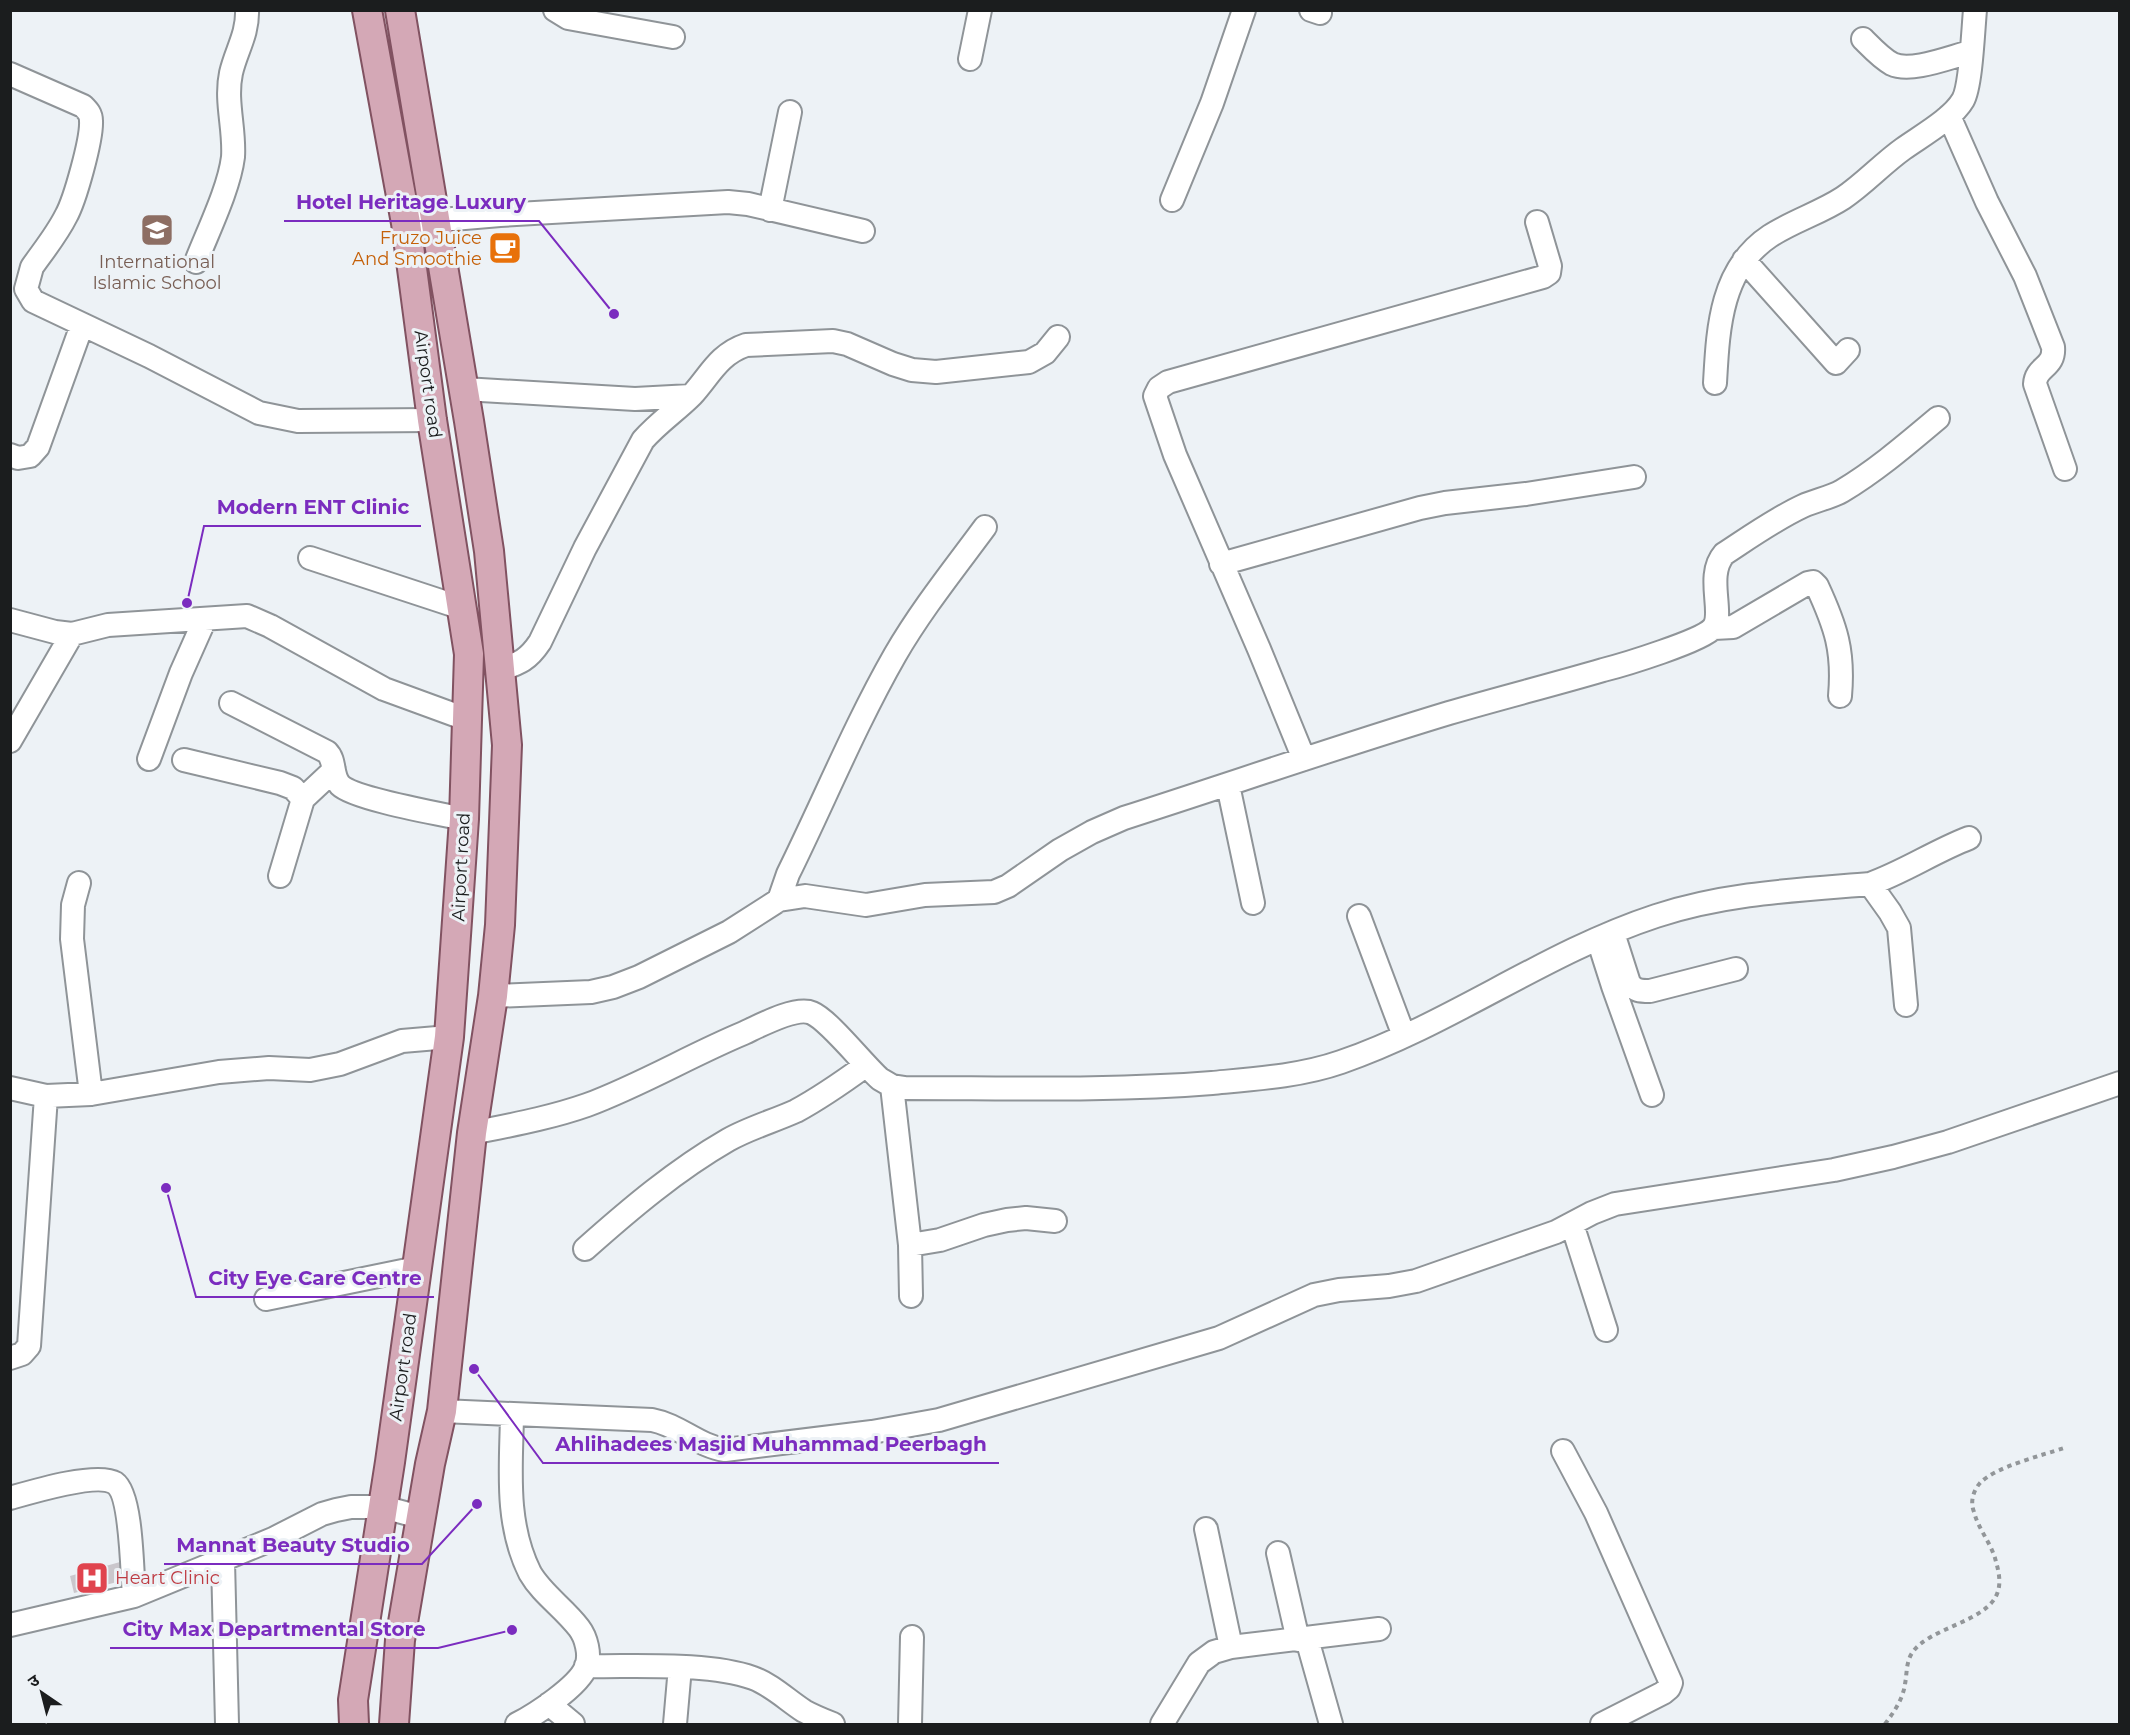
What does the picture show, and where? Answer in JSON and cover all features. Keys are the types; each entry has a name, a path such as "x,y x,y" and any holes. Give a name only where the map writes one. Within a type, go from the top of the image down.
{"main road":[{"name":"Airport road","path":"354,1725 353,1700 383,1507 449,1037 464,819 469,654 432,420 406,223 367,10"},
{"path":"394,1725 400,1640 429,1464 442,1411 472,1133 493,996 500,925 507,745 489,551 400,10"}],"street":[{"path":"196,262 228,179 233,155 228,95 231,72 243,42 247,10"},
{"path":"555,10 568,18 673,37"},
{"path":"970,60 981,10"},
{"path":"1172,201 1212,103 1244,10"},
{"path":"1715,383 1717,339 1724,301 1732,280 1744,260 1768,237 1842,198 1882,164 1949,116 1962,101 1968,89 1975,10"},
{"path":"1863,39 1886,60 1901,67 1925,64 1970,52"},
{"path":"10,74 83,106 89,112 91,121 90,136 72,202 56,232 18,283 33,301 149,356 260,413 298,421 432,420"},
{"path":"770,210 790,112"},
{"path":"1949,116 1987,202 2025,276 2053,346 2054,356 2051,362 2038,373 2035,384 2065,469"},
{"path":"406,223 596,208 728,201 864,231"},
{"path":"1304,759 1259,649 1174,455 1155,396 1168,382 1543,277 1549,273 1550,266 1537,222"},
{"path":"1744,260 1836,363 1848,350"},
{"path":"10,455 18,458 30,456 38,447 82,325"},
{"path":"500,670 531,656 540,642 585,548 643,440 656,425 691,396 722,358 734,349 746,345 833,341 848,344 912,370 936,372 1029,362 1045,353 1058,337"},
{"path":"464,389 623,398 691,396"},
{"path":"1714,628 1716,619 1715,570 1724,554 1779,518 1805,505 1839,493 1855,483 1938,418"},
{"path":"1221,564 1420,508 1634,477"},
{"path":"779,900 788,874 864,714 896,654 926,606 985,527"},
{"path":"310,558 462,608"},
{"path":"493,996 591,992 614,987 729,932 758,911 779,900 805,896 866,905 925,895 994,892 1008,886 1060,850 1124,818 1451,713 1642,659 1714,628 1732,627 1813,582 1832,619 1840,647 1842,671 1840,696"},
{"path":"10,620 72,634 108,625 238,615 254,618 384,689 466,718"},
{"path":"149,759 181,673 205,619"},
{"path":"10,741 72,634"},
{"path":"231,704 327,752 332,757 335,779 342,787 362,796 464,819"},
{"path":"184,760 280,783 293,788 303,799"},
{"path":"280,876 303,799 334,770"},
{"path":"1228,785 1253,903"},
{"path":"472,1133 554,1116 589,1104 701,1050 783,1016 799,1012 811,1012 825,1022 880,1079 892,1086 905,1088 1165,1086 1241,1080 1313,1070 1341,1062 1447,1017 1606,936 1655,916 1708,901 1754,894 1870,884 1969,838"},
{"path":"79,883 73,905 72,939 91,1094"},
{"path":"1870,884 1899,928 1906,1005"},
{"path":"1359,916 1404,1035"},
{"path":"1606,936 1629,983 1638,991 1650,991 1736,969"},
{"path":"1606,936 1613,986 1652,1095"},
{"path":"10,1088 46,1096 91,1094 219,1072 269,1068 309,1070 340,1064 402,1041 449,1037"},
{"path":"585,1249 638,1202 710,1151 730,1138 795,1111 829,1092 865,1066"},
{"path":"442,1411 512,1416 652,1420 678,1428 703,1444 725,1450 873,1432 939,1420 1219,1338 1314,1295 1416,1281 1556,1232 1615,1203 1834,1170 1893,1157 1948,1142 2120,1083"},
{"path":"892,1086 910,1245 911,1296"},
{"path":"10,1358 22,1354 29,1346 46,1096"},
{"path":"910,1245 940,1240 984,1224 1007,1220 1026,1218 1055,1221"},
{"path":"1572,1224 1606,1330"},
{"path":"266,1299 417,1268"},
{"path":"512,1416 510,1493 514,1526 531,1574 584,1634 586,1643 586,1666 579,1677 549,1704 516,1725"},
{"path":"1563,1451 1596,1513 1671,1683 1663,1693 1602,1725"},
{"path":"10,1498 61,1484 104,1480 116,1484 123,1494 128,1510 134,1596"},
{"path":"10,1625 134,1596 223,1561 322,1514 351,1507 383,1507 420,1517"},
{"path":"1206,1529 1231,1647"},
{"path":"1278,1553 1302,1640 1331,1725"},
{"path":"223,1561 227,1725"},
{"path":"1162,1725 1199,1663 1214,1652 1231,1647 1379,1629"},
{"path":"910,1725 912,1638"},
{"path":"586,1666 680,1667 733,1672 754,1679 780,1694 804,1718 833,1725"},
{"path":"675,1725 680,1667"},
{"path":"549,1704 573,1725"}],"path":[{"path":"1885,1725 1897,1708 1905,1686 1907,1665 1912,1652 1925,1641 1973,1616 1989,1605 1997,1594 2000,1574 1993,1552 1974,1512 1972,1499 1974,1491 1981,1481 2008,1467 2064,1448"}],"building":[{"path":"120,1562 125,1580 74,1593 70,1576"}],"place":[{"name":"International Islamic School","path":"157,230"},
{"name":"Fruzo Juice And Smoothie","path":"505,248"},
{"name":"Hotel Heritage Luxury","path":"614,314"},
{"name":"Modern ENT Clinic","path":"187,603"},
{"name":"City Eye Care Centre","path":"166,1188"},
{"name":"Ahlihadees Masjid Muhammad Peerbagh","path":"474,1369"},
{"name":"Mannat Beauty Studio","path":"477,1504"},
{"name":"Heart Clinic","path":"92,1578"},
{"name":"City Max Departmental Store","path":"512,1630"}]}
